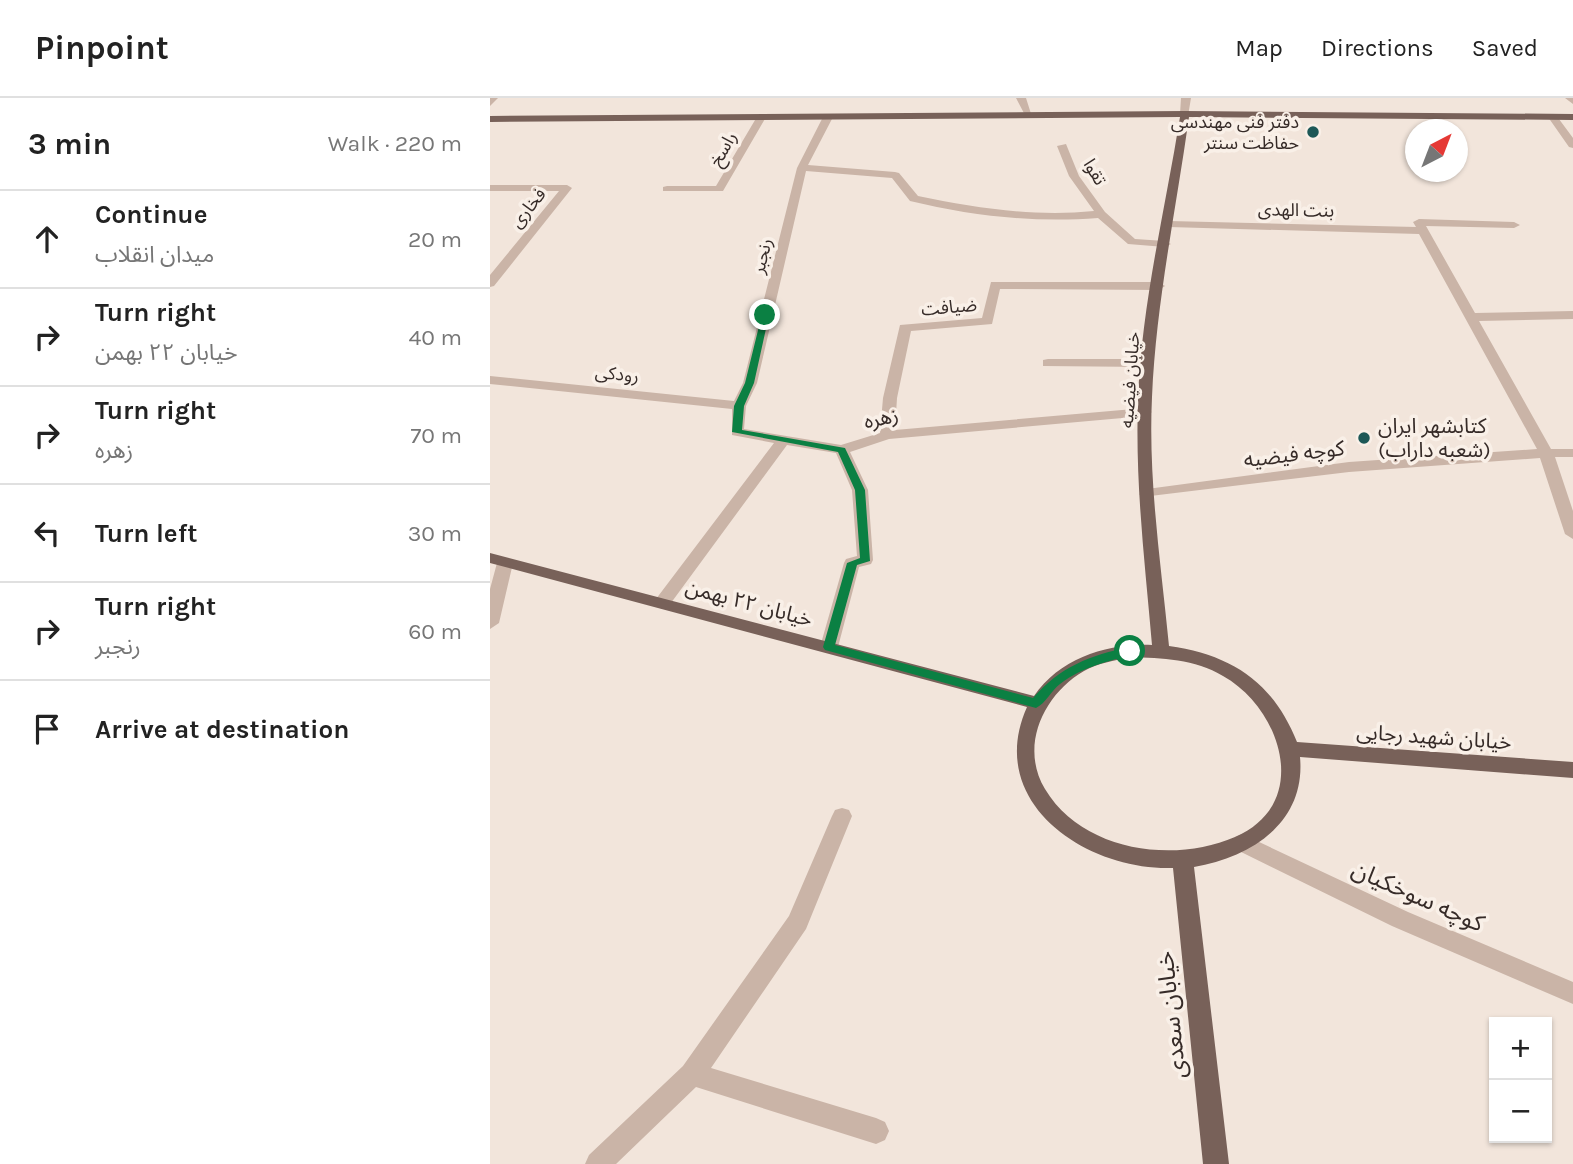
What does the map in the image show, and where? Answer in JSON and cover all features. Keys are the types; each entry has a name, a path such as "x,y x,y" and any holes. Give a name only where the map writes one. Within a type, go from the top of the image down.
{"main road":[{"path":"490,119 1185,114 1573,117"},
{"name":"خیابان فیضیه","path":"1161,651 1147,494 1147,363 1185,114"},
{"name":"خیابان ۲۲ بهمن","path":"498,561 1036,703"},
{"path":"1161,651 1197,658 1231,672 1259,693 1280,719 1292,749 1293,770 1289,791 1278,811 1262,828 1242,843 1214,854 1183,860 1139,858 1097,845 1063,823 1038,795 1025,763 1025,732 1036,703 1053,684 1075,668 1101,657 1161,651"},
{"name":"خیابان شهید رجایی","path":"1292,749 1573,770"},
{"name":"خیابان سعدی","path":"1183,860 1216,1164"}],"street":[{"path":"490,103 493,98"},
{"path":"1021,98 1029,115"},
{"path":"1185,114 1186,98"},
{"name":"راسخ","path":"667,189 719,189 761,117"},
{"name":"رنجبر","path":"739,406 750,383 802,168 828,117"},
{"path":"1553,117 1573,145"},
{"name":"تقوا","path":"1062,146 1074,176 1101,214 1132,242 1166,244"},
{"path":"802,168 895,174 914,199 987,213 1059,219 1101,214"},
{"name":"فخاری","path":"490,188 567,188 490,283"},
{"name":"بنت الهدی","path":"1168,224 1423,231 1419,222 1514,225"},
{"path":"1423,231 1546,453 1573,534"},
{"name":"ضیافت","path":"887,435 890,398 905,328 988,321 995,285 1159,286"},
{"path":"1471,317 1573,315"},
{"path":"1048,363 1147,363"},
{"name":"رودکی","path":"490,380 739,406"},
{"path":"739,406 737,432 842,450"},
{"name":"زهره","path":"829,647 852,563 865,561 860,490 842,450 887,435 1145,412"},
{"path":"662,603 783,440"},
{"name":"کوچه فیضیه","path":"1147,494 1349,467 1573,453"},
{"path":"490,623 498,561"},
{"path":"598,1164 692,1074 798,922 842,816"},
{"name":"کوچه سوخکیان","path":"1242,843 1400,919 1573,993"},
{"path":"692,1074 876,1130"}],"place":[{"name":"دفتر فنی مهندسی حفاظت سنتر","path":"1313,132"},
{"name":"کتابشهر ایران (شعبه داراب)","path":"1364,438"}],"route":[{"path":"765,315 750,383 739,406 737,432 842,450 860,490 865,561 852,563 829,647 1036,703 1053,684 1075,668 1101,657 1130,651"}]}
